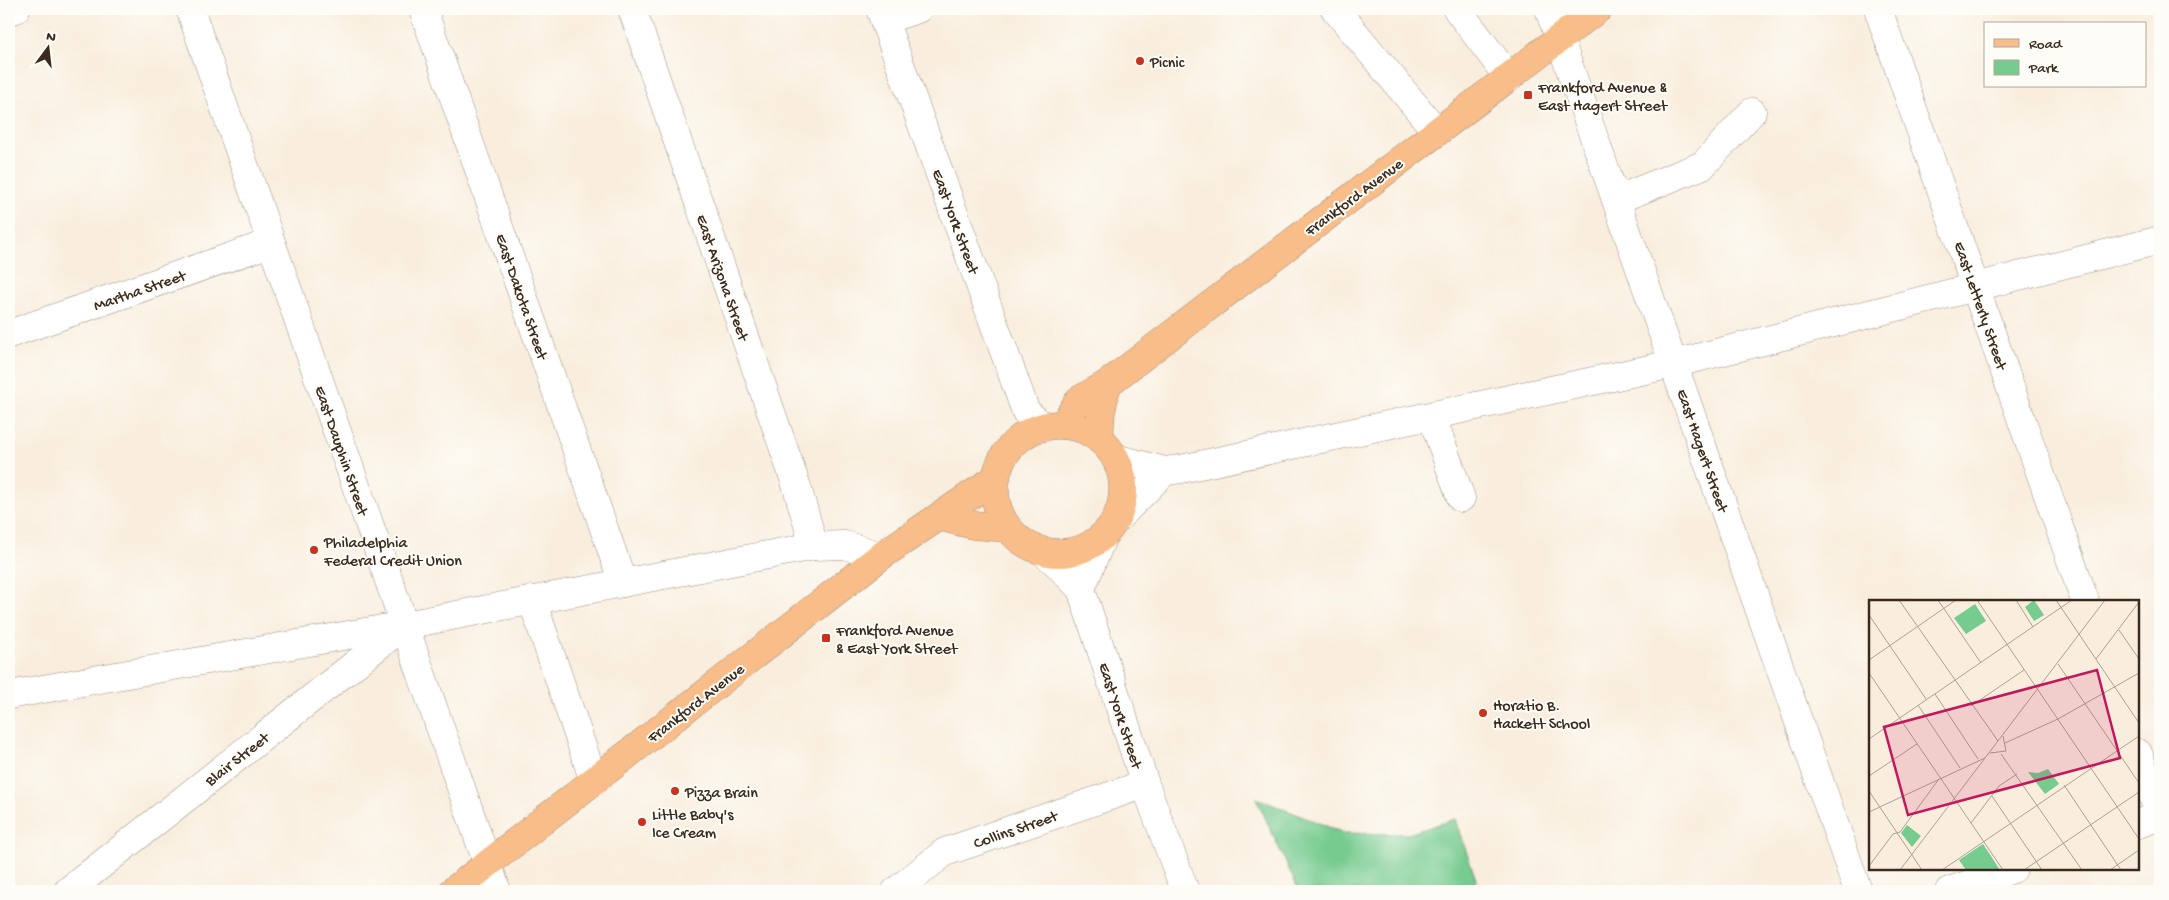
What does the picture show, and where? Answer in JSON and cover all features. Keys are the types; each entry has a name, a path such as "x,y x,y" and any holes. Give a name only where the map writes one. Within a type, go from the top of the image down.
{"main road":[{"name":"Frankford Avenue","path":"1054,426 1079,400 1107,384 1598,9"},
{"path":"1107,384 1101,412 1107,448 1122,478 1123,500 1109,528 1085,548 1064,553 1042,551 1023,542 1007,528 999,512 995,495 996,478 1004,455 1022,437 1054,426 1082,429 1107,448"},
{"name":"Frankford Avenue","path":"453,891 881,556 941,517 973,491 996,478"},
{"path":"941,517 973,525 1007,528"}],"street":[{"path":"9,11 16,9"},
{"name":"East Dauphin Street","path":"190,9 496,891"},
{"name":"East Dakota Street","path":"423,9 623,583"},
{"name":"East Arizona Street","path":"632,9 797,487 814,546"},
{"path":"882,14 918,9"},
{"path":"1335,9 1437,132"},
{"path":"1457,9 1509,78"},
{"name":"East Hagert Street","path":"1549,9 1858,891"},
{"name":"East Letterly Street","path":"1878,9 2085,600"},
{"name":"East York Street","path":"882,14 1026,412 1054,426"},
{"path":"1616,200 1703,165 1752,112"},
{"path":"1107,448 1165,471 1432,417 1673,364 2160,240"},
{"name":"Martha Street","path":"9,334 270,243"},
{"path":"1432,417 1461,498"},
{"path":"1080,588 1109,528 1165,471"},
{"path":"9,696 405,625 814,546 844,546 881,556"},
{"name":"East York Street","path":"1042,551 1080,588 1145,784 1184,891"},
{"path":"532,600 594,781"},
{"name":"Blair Street","path":"68,891 405,625"},
{"path":"2139,756 2160,817 2139,824"},
{"name":"Collins Street","path":"896,891 945,852 1145,784"},
{"path":"1949,891 2010,870"}],"green space":[{"path":"1256,798 1344,833 1408,834 1455,819 1480,891 1299,891"}],"place":[{"name":"Picnic","path":"1140,61"},
{"name":"Frankford Avenue & East Hagert Street","path":"1528,95"},
{"name":"Philadelphia Federal Credit Union","path":"314,550"},
{"name":"Frankford Avenue & East York Street","path":"826,638"},
{"name":"Horatio B. Hackett School","path":"1483,713"},
{"name":"Pizza Brain","path":"675,791"},
{"name":"Little Baby's Ice Cream","path":"642,822"}]}
